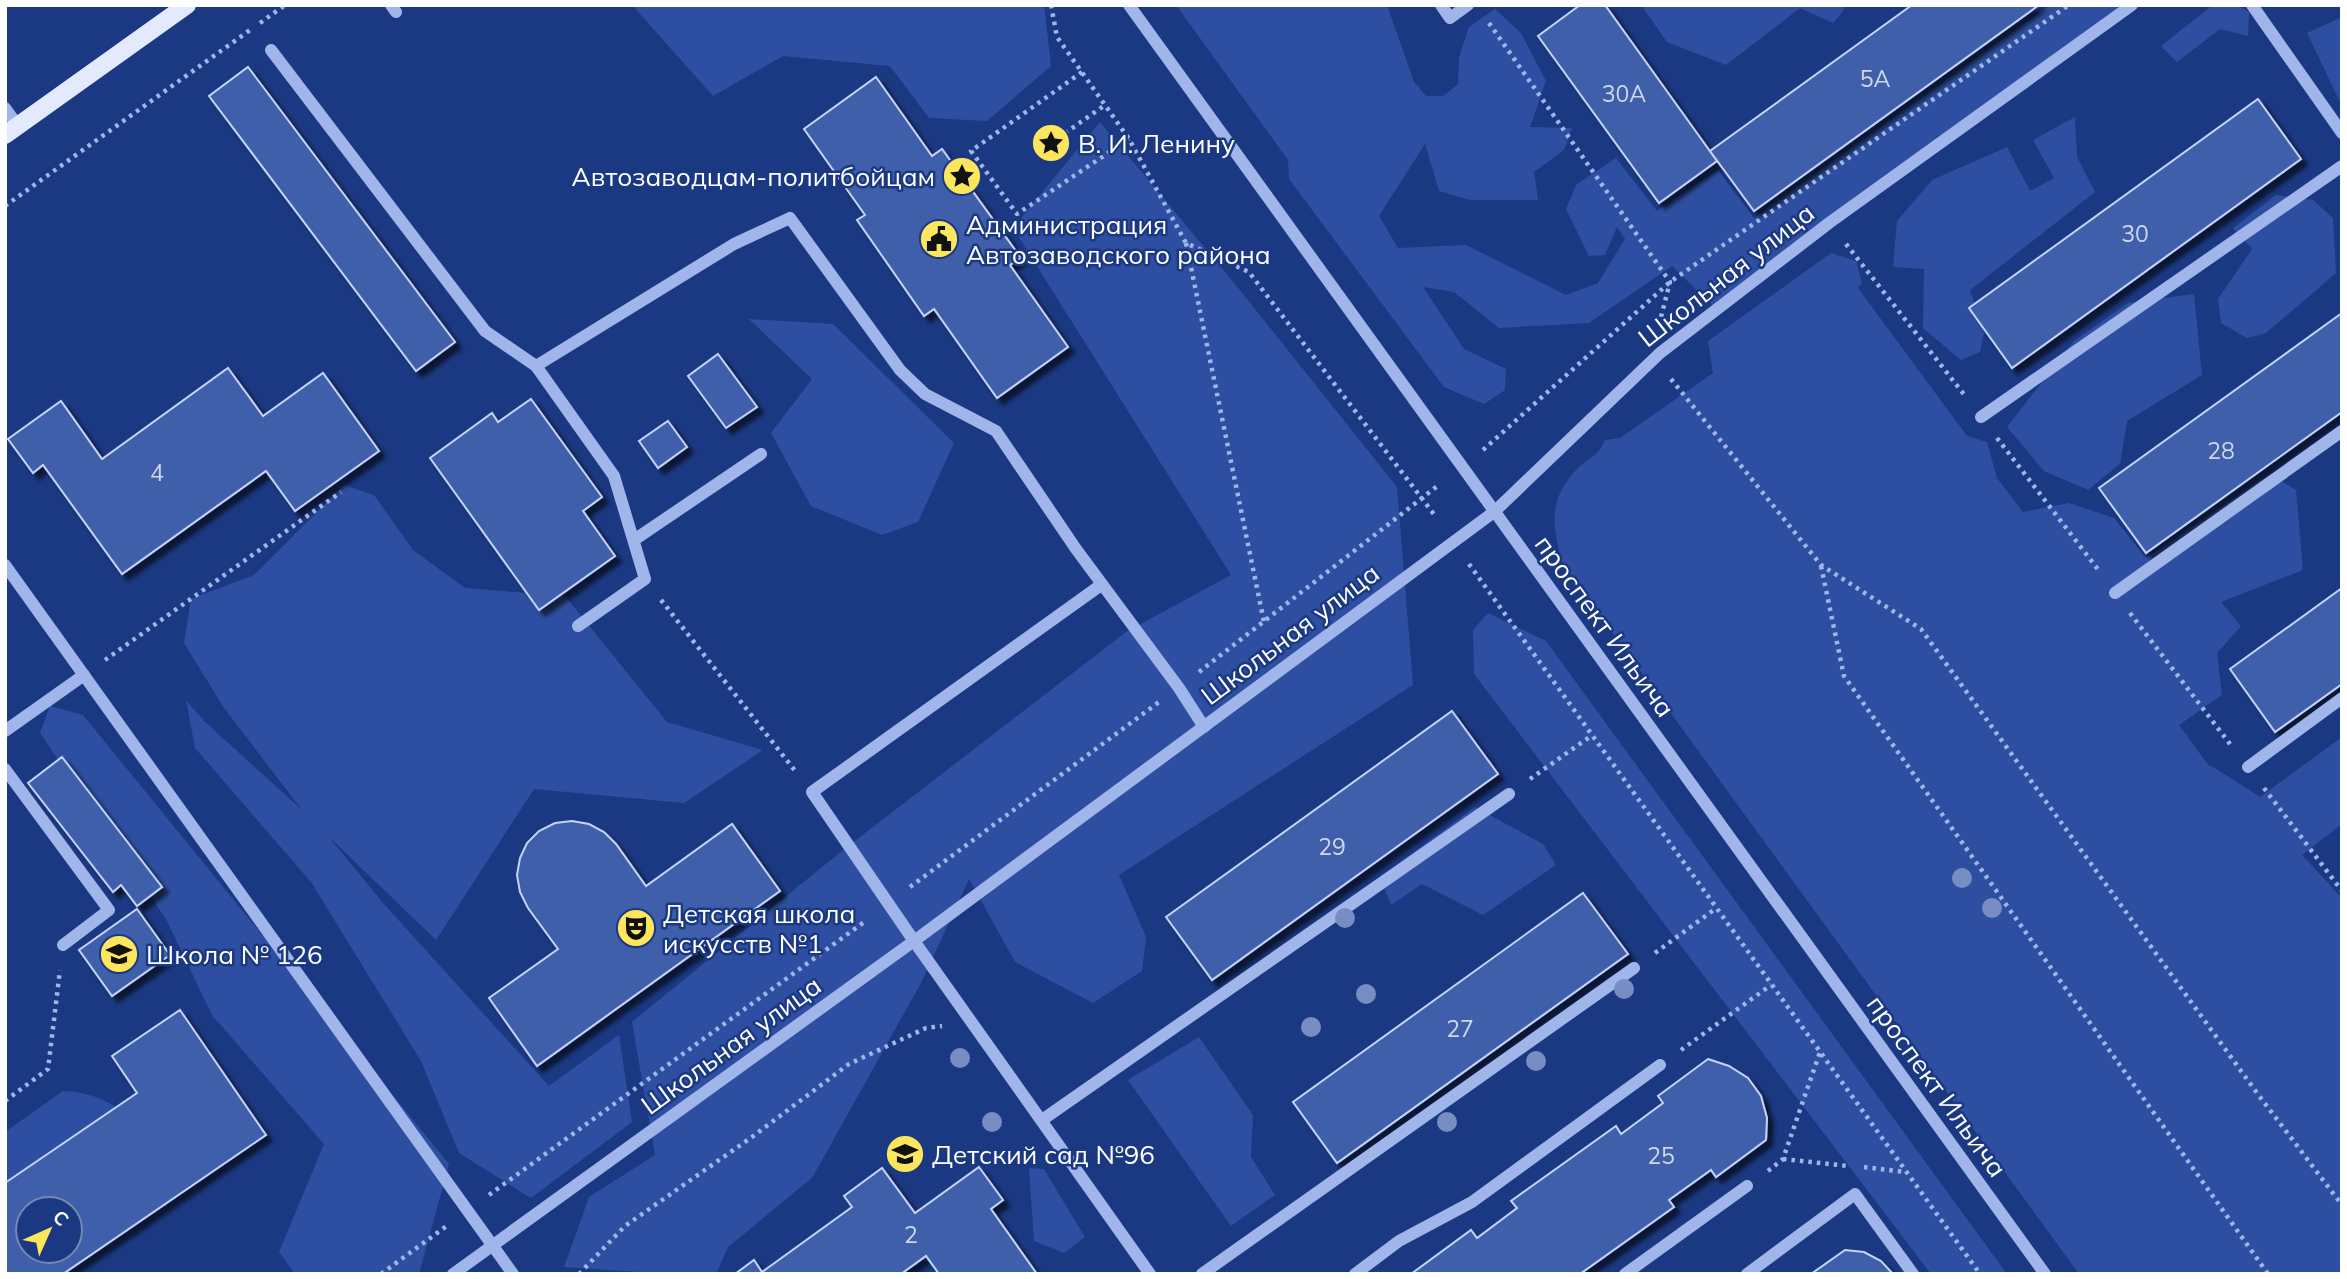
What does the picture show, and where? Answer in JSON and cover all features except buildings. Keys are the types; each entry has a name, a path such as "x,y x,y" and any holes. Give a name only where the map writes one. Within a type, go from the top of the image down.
{"main road":[{"path":"12,131 187,5"}],"street":[{"name":"проспект Ильича","path":"1129,5 2045,1274"},
{"path":"1441,5 1450,18 1468,5"},
{"name":"Школьная улица","path":"453,1274 914,941 1494,512 1660,353 1829,223 2132,5"},
{"path":"2252,5 2342,133"},
{"path":"271,50 485,331 536,366 614,476 645,579 578,626"},
{"path":"5,108 12,131"},
{"path":"1981,416 2342,166"},
{"path":"536,366 734,244 790,218 900,370 925,394 996,431 1101,585 1204,727"},
{"path":"2115,593 2342,431"},
{"path":"634,540 761,454"},
{"path":"5,565 513,1274"},
{"path":"1101,585 812,792 1150,1274"},
{"path":"5,731 84,675"},
{"path":"2248,767 2342,698"},
{"path":"5,769 109,910 63,945"},
{"path":"1042,1120 1509,794"},
{"path":"1202,1274 1634,968"},
{"path":"1355,1274 1399,1241 1472,1202 1660,1065"},
{"path":"1625,1274 1747,1186"},
{"path":"1746,1274 1855,1194 1913,1274"}],"path":[{"path":"5,206 285,5"},
{"path":"1051,5 1057,37 1129,139 1186,243 1264,623"},
{"path":"1482,451 1670,282 2070,5"},
{"path":"1484,16 1670,282 1660,321"},
{"path":"1082,72 971,151 1017,214 1129,139"},
{"path":"1051,143 1105,105"},
{"path":"1829,223 1981,416 2342,891"},
{"path":"1186,243 1249,272 1436,517"},
{"path":"1664,370 1821,565 1921,629 2257,1093 2342,1205"},
{"path":"381,1274 889,904 1264,623 1440,484"},
{"path":"84,675 341,492"},
{"path":"1469,564 1980,1274"},
{"path":"1821,565 1844,676 2268,1274"},
{"path":"645,579 812,792"},
{"path":"1509,794 1591,736"},
{"path":"1634,968 1716,909"},
{"path":"5,1101 48,1069 63,945"},
{"path":"1673,1056 1771,985"},
{"path":"579,1274 625,1226 752,1137 849,1064 926,1028 973,1023"},
{"path":"1760,1177 1783,1159 1820,1052"},
{"path":"1783,1159 1906,1171"}],"shaded area":[{"path":"632,5 1044,5 1051,66 987,121 929,118 890,66 783,56 713,96"},
{"path":"1176,5 1387,5 1414,82 1426,96 1443,96 1458,84 1459,57 1469,27 1495,9 1521,33 1546,81 1530,127 1572,128 1564,150 1534,172 1538,200 1470,200 1439,191 1425,144 1379,216 1398,248 1466,245 1566,295 1598,283 1625,239 1617,227 1605,255 1589,256 1566,209 1576,185 1616,158 1657,211 1718,170 1754,218 2050,5 2128,5 1714,307 1672,266 1589,323 1499,328 1454,292 1423,287 1464,349 1506,369 1505,390 1484,404 1444,387 1289,179 1288,160"},
{"path":"1641,5 1845,5 1833,23 1800,8 1726,65 1667,42"},
{"path":"2213,5 2236,5 2249,12 2248,36 2220,29 2177,62 2161,46"},
{"path":"2340,18 2342,22 2342,106 2307,33"},
{"path":"2075,117 2077,157 2095,192 1970,290 1984,333 1980,352 1961,360 1923,328 1924,269 1893,267 1897,221 1932,180 2007,147 2030,191 2054,178 2033,140"},
{"path":"1100,122 1235,284 1397,487 1413,685 1119,875 1146,937 1142,971 1093,1003 1015,962 969,879 921,983 812,1178 728,1247 716,1274 669,1274 564,1267 589,1197 655,1155 632,1022 838,854 1126,632 1231,575 1013,228"},
{"path":"2276,195 2313,200 2333,218 2336,273 2266,333 2247,338 2221,323 2218,299 2252,249 2233,228"},
{"path":"1831,253 1856,261 1862,283 1858,288 1967,436 1987,442 1997,478 2023,512 2069,503 2114,518 2146,558 2270,474 2296,490 2303,570 2221,602 2241,626 2217,653 2222,695 2179,725 2209,766 2260,797 2342,737 2342,824 2302,855 2342,898 2342,1274 2079,1274 1563,565 1556,537 1555,513 1561,490 1579,467 1597,453 1605,440 1620,438 1713,373 1708,341"},
{"path":"2194,294 2202,375 2127,421 2120,464 2088,490 2044,471 2007,427 2074,341 2128,303"},
{"path":"749,319 833,324 954,443 918,522 882,535 811,506 771,433 812,379"},
{"path":"344,485 374,495 413,550 465,588 565,596 667,722 763,750 684,803 534,789 436,940 328,836 383,903 549,1086 619,1035 632,1122 531,1198 459,1153 421,1061 311,882 195,748 186,700 204,721 302,810 224,708 184,643 191,599 254,575"},
{"path":"1488,613 1546,641 2007,1274 1931,1274 1474,674 1473,630"},
{"path":"50,706 83,715 449,1164 419,1274 295,1274 279,1252 324,1144 212,1015 166,919 40,733"},
{"path":"1475,807 1543,844 1556,865 1483,915 1422,884 1391,905 1380,877"},
{"path":"1199,1037 1253,1115 1251,1157 1275,1195 1231,1226 1128,1080"},
{"path":"63,1091 92,1096 118,1108 77,1195 14,1195 14,1265 5,1274 5,1132"},
{"path":"1029,1168 1044,1169 1085,1237 1064,1253 1034,1241"}],"place":[{"name":"В. И. Ленину","path":"1051,143"},
{"name":"Автозаводцам-политбойцам","path":"962,176"},
{"name":"Администрация Автозаводского района","path":"939,239"},
{"name":"Детская школа искусств №1","path":"636,928"},
{"name":"Школа № 126","path":"119,954"},
{"name":"Детский сад №96","path":"905,1154"}]}
